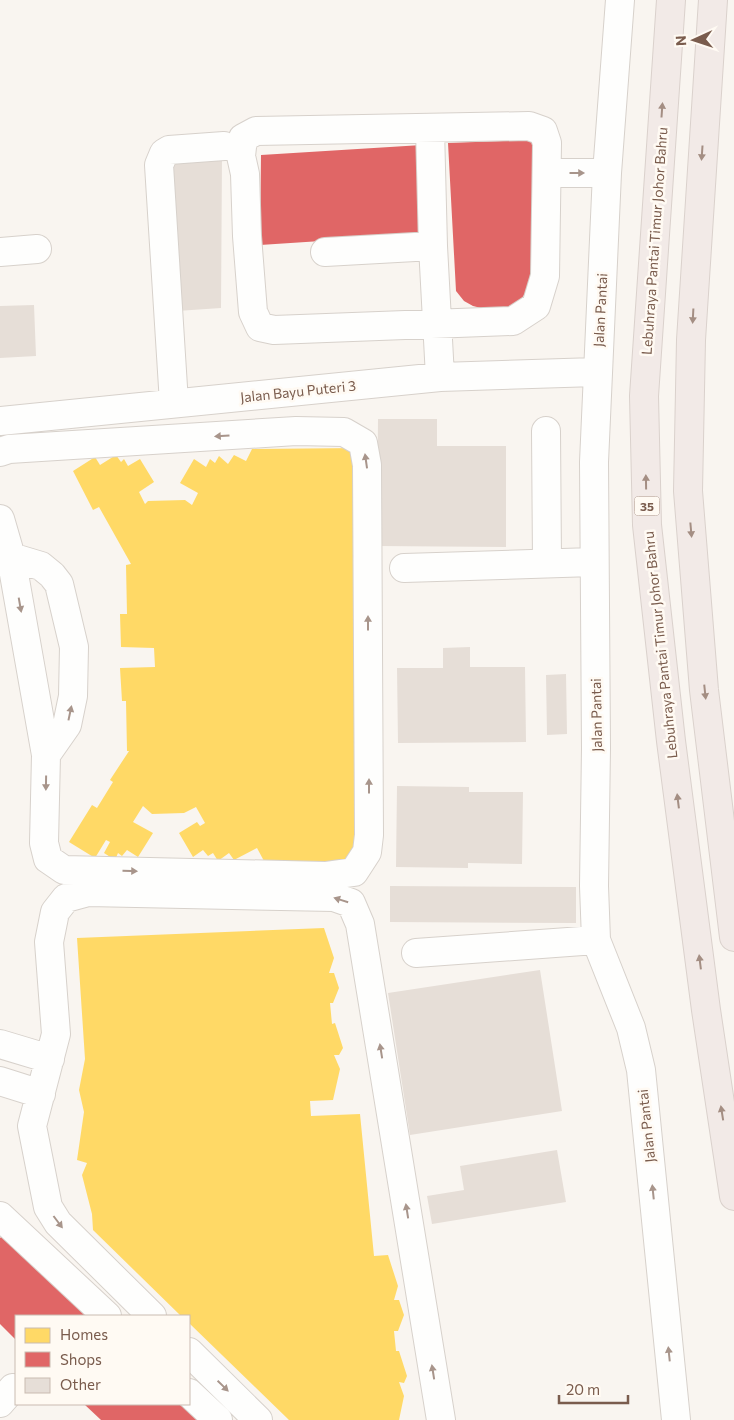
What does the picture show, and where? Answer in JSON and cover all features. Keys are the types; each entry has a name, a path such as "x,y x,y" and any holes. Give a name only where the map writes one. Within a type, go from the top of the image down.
{"highway":[{"name":"Lebuhraya Pantai Timur Johor Bahru","path":"671,0 644,396 647,525 671,741 706,1010 734,1196"},
{"path":"713,0 691,340 688,491 704,690 734,937"}],"street":[{"name":"Jalan Pantai","path":"620,0 607,173 596,372 594,562 596,940 632,1028 640,1070 676,1420"},
{"path":"529,126 543,131 547,143 547,173 545,276 536,306 513,321 274,330 260,327 253,312 244,174 241,156 243,138 256,131 529,126"},
{"path":"430,129 433,246 440,377"},
{"path":"174,403 159,165 164,153 170,150 224,146"},
{"path":"547,173 607,173"},
{"path":"325,252 433,246"},
{"path":"0,252 37,249"},
{"name":"Jalan Bayu Puteri 3","path":"0,421 440,377 596,372"},
{"path":"0,452 9,449 296,431 344,432 363,443 367,465 369,834 367,852 354,872 325,876 64,870 48,859 44,843 46,755 6,560 0,521"},
{"path":"546,431 547,562"},
{"path":"6,560 41,566 52,574 59,584 74,647 73,696 67,725 46,755"},
{"path":"404,568 594,562"},
{"path":"151,1315 58,1224 48,1207 32,1126 56,1034 48,942 54,912 66,898 88,892 334,897 351,903 360,924 441,1420"},
{"path":"416,953 596,940"},
{"path":"0,1044 50,1059"},
{"path":"0,1081 41,1094"},
{"path":"0,1216 106,1315"},
{"path":"190,1353 258,1420"},
{"path":"190,1394 218,1420"}],"building: Homes":[{"path":"360,448 357,861 264,861 257,848 234,860 229,853 218,861 213,853 208,856 203,850 193,857 179,833 197,822 200,826 205,823 196,807 184,813 152,814 143,806 133,822 153,833 138,857 127,850 122,856 118,853 115,860 104,853 110,842 106,840 95,858 69,842 92,805 97,808 113,782 110,780 129,751 127,751 126,701 122,701 120,668 155,667 154,648 121,647 120,614 127,614 126,565 131,564 99,507 93,510 73,471 95,457 100,465 116,455 121,462 124,459 128,466 140,459 154,482 139,492 145,504 148,501 185,500 192,505 198,493 180,483 194,459 206,467 210,459 215,463 219,456 228,464 234,455 246,461 252,449"},
{"path":"324,928 334,958 329,973 334,973 339,988 333,1003 330,1003 332,1024 335,1023 343,1048 339,1055 334,1055 340,1069 333,1100 310,1101 311,1116 360,1114 374,1256 388,1255 398,1286 394,1300 399,1300 404,1315 398,1331 394,1331 396,1351 399,1351 407,1376 404,1383 399,1382 404,1396 399,1420 289,1420 190,1324 190,1315 180,1315 93,1230 92,1214 82,1175 87,1163 77,1160 84,1112 79,1090 85,1059 77,938"}],"building: Shops":[{"path":"535,140 531,286 521,299 511,307 481,308 473,306 464,301 456,291 448,143"},
{"path":"422,145 428,234 260,245 261,155"},
{"path":"8,1231 96,1315 15,1315 15,1339 0,1324 0,1238"},
{"path":"85,1405 190,1405 206,1420 101,1420"}],"building: Other":[{"path":"222,157 221,308 177,311 168,160"},
{"path":"34,305 36,356 0,358 0,306"},
{"path":"378,419 437,419 437,446 506,446 506,547 377,546"},
{"path":"470,647 470,667 525,667 526,742 398,743 397,668 443,668 443,648"},
{"path":"566,674 567,734 547,735 546,675"},
{"path":"397,786 469,787 469,792 523,792 522,864 468,863 468,868 396,867"},
{"path":"390,886 576,887 576,923 390,922"},
{"path":"540,970 562,1111 410,1135 388,993"},
{"path":"557,1150 566,1202 432,1224 427,1196 464,1190 460,1166"}]}
